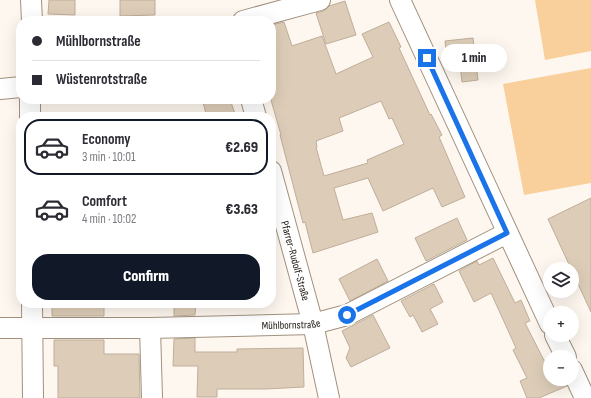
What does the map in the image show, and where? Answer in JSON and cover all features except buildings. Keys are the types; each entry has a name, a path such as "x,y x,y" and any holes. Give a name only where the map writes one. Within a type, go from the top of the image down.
{"street":[{"path":"31,0 32,16"},
{"path":"261,16 320,0"},
{"path":"400,0 543,309"},
{"path":"0,89 16,87"},
{"name":"Pfarrer-Rudolf-Straße","path":"276,189 313,324 329,398"},
{"name":"Mühlbornstraße","path":"0,328 150,328 313,324 347,315 507,233"},
{"path":"32,308 33,398"},
{"path":"150,328 152,398"},
{"path":"579,385 585,398"}],"shaded area":[{"path":"535,0 591,0 591,51 545,60"},
{"path":"591,68 591,183 524,195 503,84"}],"route":[{"path":"347,315 507,233 427,58"}]}
